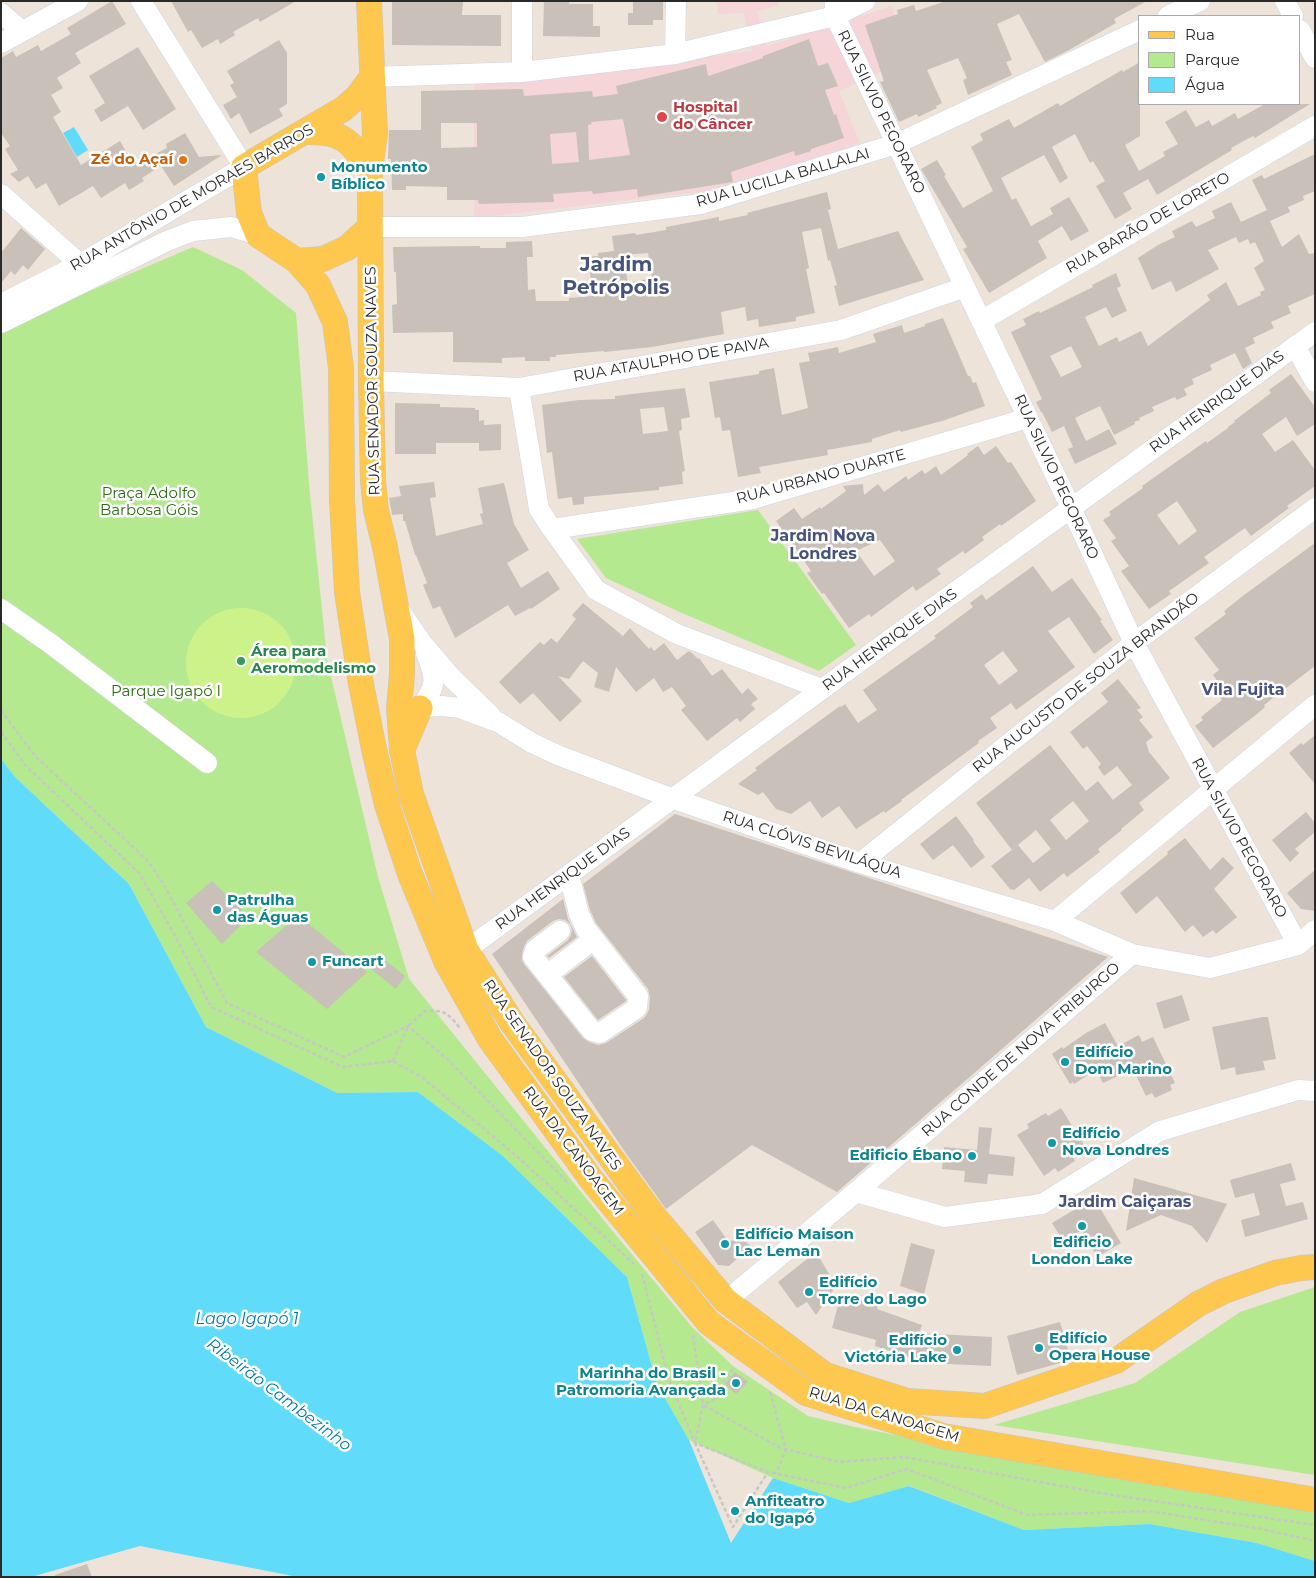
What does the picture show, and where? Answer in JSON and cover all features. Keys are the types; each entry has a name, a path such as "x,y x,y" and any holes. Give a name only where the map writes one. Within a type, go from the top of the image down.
{"main road":[{"name":"RUA SENADOR SOUZA NAVES","path":"369,1 375,134 370,170 373,481 376,510 385,547 402,639 402,674 409,708 402,750 410,794 456,955 512,1024 653,1215 726,1301 825,1375 907,1401 984,1406 1116,1361 1198,1304 1224,1291 1275,1273 1315,1267"},
{"name":"RUA ANTÔNIO DE MORAES BARROS","path":"244,167 343,109 357,97 372,77"},
{"path":"305,132 320,132 339,136 355,147 370,170"},
{"path":"244,167 249,214 258,235 297,261 318,285 335,322 341,368 342,500 347,592 361,684 387,805 410,874 456,955"},
{"path":"297,261 322,259 348,248 370,228"},
{"path":"361,684 373,696 384,702 409,708"},
{"name":"RUA DA CANOAGEM","path":"456,955 490,1039 585,1171 709,1323 806,1393 943,1436 1315,1500"}],"street":[{"path":"1,43 78,1"},
{"path":"141,1 244,167"},
{"path":"522,1 522,72"},
{"path":"675,54 676,1"},
{"path":"372,77 522,72 675,54 865,1"},
{"path":"1170,15 1200,1"},
{"path":"1285,1 1292,15"},
{"name":"RUA SILVIO PEGORARO","path":"835,9 896,144 1134,643 1298,945"},
{"path":"1,13 22,31"},
{"name":"RUA LUCILLA BALLALAI","path":"370,228 522,227 701,204 896,144 1138,31"},
{"path":"1301,32 1315,58"},
{"name":"RUA BARÃO DE LORETO","path":"981,320 1315,126"},
{"name":"RUA ANTÔNIO DE MORAES BARROS","path":"1,304 80,264 244,167"},
{"path":"1,194 80,264 92,268 106,268 123,264"},
{"name":"RUA ANTÔNIO DE MORAES BARROS","path":"1,323 193,231 230,227 258,235"},
{"name":"RUA ATAULPHO DE PAIVA","path":"371,381 519,388 841,330 965,287"},
{"name":"RUA HENRIQUE DIAS","path":"456,955 674,799 1315,332"},
{"path":"1295,346 1315,382"},
{"path":"519,388 539,508 596,590 677,634 822,690"},
{"name":"RUA URBANO DUARTE","path":"552,529 753,499 1028,418"},
{"name":"RUA AUGUSTO DE SOUZA BRANDÃO","path":"860,862 1134,643 1315,508"},
{"name":"RUA CLÓVIS BEVILÁQUA","path":"396,605 422,643 451,677 498,722"},
{"path":"1,608 207,763"},
{"path":"409,708 429,697 434,686 434,672 422,643"},
{"path":"1055,921 1315,705"},
{"name":"RUA CLÓVIS BEVILÁQUA","path":"409,708 442,706 460,708 498,722 532,743 560,756 674,799 860,862 1055,921 1132,954 1210,968 1298,945"},
{"path":"560,930 535,950 533,957 592,1032 600,1033 637,1008 638,996 586,929 579,914 569,875"},
{"path":"1298,945 1315,930"},
{"path":"548,975 594,939"},
{"name":"RUA CONDE DE NOVA FRIBURGO","path":"726,1301 856,1192 1132,954"},
{"path":"856,1192 945,1216 1042,1204 1160,1131 1298,1090 1315,1091"}],"path":[{"path":"393,1061 408,1026 425,1011 449,1014 460,1028 464,1028"},
{"path":"733,1369 722,1384 724,1394 703,1405 695,1443 733,1527 768,1472"},
{"path":"770,1390 786,1450 776,1473"}],"shaded area":[{"name":"Hospital do Câncer","path":"717,1 778,1 778,6 757,11 767,46 892,6 908,59 839,91 860,143 726,189 474,218 474,82 752,51 744,13 718,14"}],"green space":[{"name":"Parque Igapó I","path":"193,247 242,270 296,313 309,484 327,659 378,877 409,979 692,1327 733,1366 808,1416 1130,1481 1315,1511 1315,1561 1257,1543 1150,1524 1024,1530 910,1486 849,1503 773,1478 689,1440 657,1384 627,1277 503,1156 418,1092 337,1093 206,1027 129,884 15,777 1,759 1,329"},
{"path":"758,510 856,645 819,671 682,613 606,578 577,539"},
{"name":"Área para Aeromodelismo","path":"241,608 262,613 280,624 291,642 296,663 291,684 280,702 262,713 241,718 220,713 202,702 191,684 186,663 191,642 202,624 220,613"},
{"path":"1315,1287 1315,1475 994,1425 1135,1383 1240,1312"}],"water":[{"path":"74,127 88,150 77,157 63,133"},
{"name":"Lago Igapó 1","path":"1,759 15,777 129,884 206,1027 337,1093 418,1092 503,1156 627,1277 657,1384 689,1440 731,1543 773,1478 849,1503 909,1486 1024,1530 1150,1524 1257,1543 1315,1561 1315,1577 298,1577 140,1546 31,1577 1,1577"}],"building":[{"path":"112,1 126,24 75,53 81,63 57,78 63,88 51,95 61,112 53,117 81,165 120,141 134,165 167,148 166,144 185,133 199,157 222,155 174,186 161,166 142,178 144,181 129,190 125,183 101,198 93,186 59,206 46,183 36,189 28,176 19,182 10,174 18,170 5,149 10,146 1,133 1,58 13,51 16,57 38,45 41,51 71,34 67,28"},
{"path":"171,1 296,1 260,22 258,18 233,32 235,35 220,44 218,39 202,48 191,30 188,32"},
{"path":"392,1 463,1 462,15 501,15 501,46 392,45"},
{"path":"544,1 569,1 569,4 593,4 593,26 600,26 600,37 543,36"},
{"path":"633,1 663,1 663,20 653,20 653,25 628,25 628,13 633,13"},
{"path":"946,1 1147,1 1114,19 1116,23 1045,62 1019,14 997,24 1012,60 1006,62 1012,75 968,95 963,80 967,78 958,58 927,70 942,103 936,106 937,108 918,117 917,114 899,122 880,82 884,81 865,25 898,14 897,10 914,5 916,11"},
{"name":"Hospital do Câncer","path":"809,39 818,66 828,63 838,86 825,90 844,138 795,156 794,151 731,172 733,182 638,197 637,189 593,194 592,191 553,194 554,202 479,204 478,200 447,200 447,187 406,186 406,190 392,190 391,159 388,159 389,130 421,130 421,91 523,89 524,96 592,91 593,97 618,94 616,86 706,64 708,76 763,58 763,56","holes":["623,119 630,155 589,160 588,125 592,124 591,122","441,123 477,123 477,147 441,148","576,132 579,162 552,164 550,134"]},
{"path":"279,40 287,53 287,104 279,109 283,116 250,134 239,113 231,119 223,105 237,97 230,85 234,83 227,71"},
{"path":"138,47 176,109 143,130 128,106 101,122 94,110 105,103 89,76"},
{"path":"1138,63 1140,136 1125,145 1139,171 1165,156 1163,152 1178,144 1165,122 1186,110 1196,127 1209,120 1212,126 1235,113 1238,119 1263,105 1310,104 1255,138 1253,136 1231,148 1232,150 1157,195 1148,179 1123,193 1132,209 1115,219 1096,186 1105,181 1093,161 1090,163 1075,134 1052,147 1068,178 1060,183 1044,155 1001,178 1012,200 1016,198 1031,226 1053,214 1050,208 1069,197 1089,231 1071,241 1062,226 1038,241 1047,258 989,293 963,249 967,247 921,169 937,160 963,208 993,191 971,147 983,140 980,134 1009,119 1014,128 1058,103 1060,106 1122,70 1123,72"},
{"path":"1315,154 1315,191 1303,196 1304,200 1288,207 1290,212 1270,221 1282,247 1299,234 1309,254 1315,253 1315,294 1288,306 1291,313 1271,322 1274,328 1253,338 1255,343 1245,348 1252,363 1243,369 1235,353 1210,365 1212,370 1192,379 1194,384 1184,389 1187,395 1177,400 1175,397 1152,407 1154,411 1139,418 1140,420 1134,422 1135,424 1114,435 1100,406 1075,418 1086,441 1109,429 1117,444 1075,464 1068,449 1073,447 1064,426 1052,432 1036,402 1042,399 1011,332 1026,325 1023,319 1039,311 1040,313 1093,287 1092,285 1116,273 1121,286 1117,288 1127,311 1112,318 1106,307 1085,317 1099,346 1117,337 1119,342 1141,331 1148,346 1210,300 1207,295 1226,282 1238,306 1261,295 1260,292 1265,290 1254,268 1264,261 1255,242 1250,244 1248,239 1239,243 1236,237 1208,250 1219,269 1176,292 1171,281 1152,290 1138,258 1175,237 1172,231 1192,221 1196,227 1215,218 1212,211 1231,202 1241,222 1267,210 1252,180 1262,175 1264,179","holes":["1071,346 1082,367 1061,377 1050,356"]},
{"path":"827,192 831,209 828,210 838,249 898,231 924,280 839,306 834,286 837,285 830,260 828,261 821,228 802,232 809,268 806,269 815,313 796,317 796,321 759,327 758,319 747,321 745,307 721,312 724,334 652,347 556,355 556,357 550,357 550,361 525,361 525,357 502,358 502,363 453,362 453,332 393,333 392,305 397,304 393,247 480,246 480,248 506,248 506,242 532,241 533,257 527,257 528,290 535,289 536,301 569,301 569,298 593,296 588,257 598,256 598,253 614,251 612,236 635,233 636,235 666,230 666,227 719,217 719,221 748,215 747,213","holes":["648,253 652,278 628,283 623,255"]},
{"path":"21,228 45,249 28,270 23,265 15,275 11,271 1,283 1,253"},
{"path":"943,318 968,376 970,376 973,383 976,382 985,406 942,421 901,432 900,430 872,439 872,442 827,450 828,455 759,467 761,473 738,477 730,430 722,431 720,417 715,418 709,382 759,374 759,371 774,368 782,415 808,408 799,363 810,361 808,353 838,347 839,353 876,342 873,334 902,325 904,333"},
{"path":"1291,374 1315,407 1315,424 1297,436 1286,417 1262,434 1275,452 1293,440 1315,470 1315,486 1251,536 1245,528 1204,557 1209,563 1169,591 1171,594 1149,609 1121,571 1129,566 1111,541 1116,538 1103,520 1111,515 1109,512 1143,488 1142,486 1206,441 1207,443 1228,428 1234,421 1271,393 1269,390","holes":["1177,501 1197,531 1179,545 1157,515"]},
{"path":"685,388 690,417 681,419 682,430 679,431 685,471 682,472 683,484 659,487 659,490 584,497 584,504 573,505 572,497 558,499 552,452 547,453 542,405 579,400 615,399 615,396","holes":["664,407 668,431 643,434 640,409"]},
{"path":"395,403 440,404 440,407 475,408 475,410 479,410 479,421 484,420 484,425 501,424 501,450 479,451 479,443 436,443 436,454 395,454"},
{"path":"978,446 984,455 996,446 1008,463 1011,462 1036,501 982,537 984,540 965,554 963,551 937,569 941,574 916,591 913,586 871,617 869,614 849,628 807,573 811,571 776,521 794,508 802,519 820,507 821,509 846,491 843,486 863,484 864,495 878,484 884,492 906,476 908,480 922,470 925,474 936,466 941,475","holes":["880,540 895,561 874,576 856,551"]},
{"path":"434,482 436,497 430,498 436,536 483,524 480,514 483,513 478,488 504,483 514,524 529,550 507,563 521,588 548,571 560,589 531,609 515,616 508,605 455,638 440,606 433,609 423,585 427,583 415,555 405,521 403,521 403,514 392,515 389,498 401,496 399,486"},
{"path":"1315,543 1315,666 1264,705 1265,707 1257,714 1213,748 1195,726 1203,720 1201,717 1222,700 1212,687 1218,682 1213,675 1219,670 1194,638 1226,614 1224,611 1244,595"},
{"path":"1033,566 1052,592 1072,578 1102,620 1100,621 1113,640 1094,654 1069,617 1048,631 1075,667 1016,710 1011,703 990,718 997,728 978,741 979,743 885,813 884,811 856,829 839,806 822,818 810,801 791,814 776,809 763,792 758,795 738,784 757,770 755,768 840,706 845,704 858,723 877,710 863,690 936,638 934,636 973,607 970,603 982,594 986,600","holes":["1003,651 1018,671 999,685 984,665"]},
{"path":"583,603 623,636 630,628 649,649 651,647 654,651 664,643 677,660 689,651 692,653 699,658 712,676 722,669 742,694 748,688 758,699 751,704 755,709 740,722 737,718 707,741 681,710 686,706 672,687 663,692 654,678 636,692 616,667 609,692 594,687 598,673 583,661 569,679 558,676 582,701 560,722 533,693 520,704 499,682 540,642 544,645 551,638 557,643 576,619 572,615"},
{"path":"1118,679 1141,708 1137,710 1143,717 1139,720 1153,737 1146,742 1149,752 1170,778 1139,803 1144,810 1098,849 1100,852 1067,877 1064,873 1040,892 1029,878 1014,890 1010,889 991,866 1012,850 976,803 1050,745 1086,791 1098,781 1113,800 1132,785 1117,766 1104,776 1098,767 1101,764 1087,746 1083,749 1070,732 1108,702 1101,693","holes":["1073,801 1089,821 1066,840 1050,820","1036,830 1051,849 1033,863 1018,845"]},
{"path":"1315,735 1315,784 1289,753"},
{"path":"1306,812 1315,823 1315,832 1295,849 1299,853 1290,862 1272,840"},
{"path":"675,814 1108,957 837,1192 752,1145 666,1209 625,1152 492,954 563,899 568,919 577,937 549,958 547,956 568,940 572,930 570,924 565,920 553,921 527,941 522,954 524,964 583,1038 589,1042 598,1045 606,1043 644,1018 649,1009 650,997 648,989 596,923 590,910 583,884"},
{"path":"956,816 985,857 971,868 953,845 933,860 920,844"},
{"path":"1185,838 1210,870 1223,857 1234,868 1214,889 1237,917 1216,934 1213,930 1203,937 1193,925 1185,932 1157,896 1136,914 1120,893"},
{"path":"1315,870 1315,911 1301,909 1287,893"},
{"name":"Patrulha das Águas","path":"212,881 249,917 222,944 186,903"},
{"name":"Funcart","path":"298,915 367,972 327,1009 256,952"},
{"path":"380,956 405,976 396,989 371,969"},
{"path":"592,956 626,1000 598,1020 564,977"},
{"path":"1182,995 1190,1020 1164,1029 1156,1003"},
{"path":"1268,1017 1276,1059 1263,1061 1265,1070 1236,1075 1235,1067 1221,1070 1212,1027"},
{"path":"1105,1023 1118,1046 1139,1035 1142,1042 1153,1037 1175,1083 1170,1085 1172,1090 1155,1098 1152,1093 1146,1096 1133,1069 1103,1083 1096,1070 1074,1084 1073,1082 1070,1084 1052,1054"},
{"name":"Edifício Nova Londres","path":"1061,1108 1086,1148 1073,1157 1075,1161 1058,1172 1055,1168 1044,1176 1017,1135 1029,1128 1027,1124 1046,1113 1048,1116"},
{"name":"Edificio Ébano","path":"979,1127 992,1128 989,1154 1015,1157 1013,1176 988,1174 987,1184 964,1182 965,1171 942,1169 944,1147 977,1150"},
{"path":"1291,1163 1296,1180 1280,1184 1286,1206 1303,1202 1308,1219 1245,1237 1241,1220 1260,1215 1254,1193 1235,1198 1230,1180"},
{"path":"1134,1178 1227,1204 1207,1243 1192,1226 1161,1215 1126,1231"},
{"name":"Edificio London Lake","path":"1094,1198 1121,1243 1097,1257 1082,1230 1063,1241 1052,1223"},
{"name":"Edifício Maison Lac Leman","path":"713,1220 728,1241 743,1240 751,1246 729,1266 718,1265 695,1232"},
{"path":"911,1243 935,1250 924,1294 900,1286"},
{"name":"Edifício Torre do Lago","path":"816,1252 831,1277 840,1280 816,1315 807,1302 797,1308 778,1282"},
{"path":"841,1294 878,1304 877,1309 922,1325 919,1333 992,1337 991,1366 926,1363 875,1346 876,1340 832,1328"},
{"name":"Edifício Opera House","path":"1060,1322 1071,1360 1017,1375 1007,1336"},
{"name":"Marinha do Brasil - Patromoria Avançada","path":"735,1372 748,1382 736,1394 725,1384"},
{"path":"87,1564 92,1577 55,1577 55,1575"}],"place":[{"name":"Hospital do Câncer","path":"662,117"},
{"name":"Zé do Açaí","path":"183,160"},
{"name":"Monumento Bíblico","path":"321,177"},
{"name":"Área para Aeromodelismo","path":"241,661"},
{"name":"Patrulha das Águas","path":"217,910"},
{"name":"Funcart","path":"312,962"},
{"name":"Edifício Dom Marino","path":"1065,1062"},
{"name":"Edifício Nova Londres","path":"1052,1143"},
{"name":"Edificio Ébano","path":"972,1156"},
{"name":"Edificio London Lake","path":"1082,1226"},
{"name":"Edifício Maison Lac Leman","path":"725,1244"},
{"name":"Edifício Torre do Lago","path":"809,1292"},
{"name":"Edifício Opera House","path":"1039,1348"},
{"name":"Edifício Victória Lake","path":"957,1350"},
{"name":"Marinha do Brasil - Patromoria Avançada","path":"736,1383"},
{"name":"Anfiteatro do Igapó","path":"735,1511"}],"district":[{"name":"Jardim Petrópolis","path":"616,276"},
{"name":"Jardim Nova Londres","path":"823,545"},
{"name":"Vila Fujita","path":"1243,690"},
{"name":"Jardim Caiçaras","path":"1125,1202"}],"park label":[{"name":"Praça Adolfo Barbosa Góis","path":"149,502"}],"water label":[{"name":"Ribeirão Cambezinho","path":"279,1395"}]}
